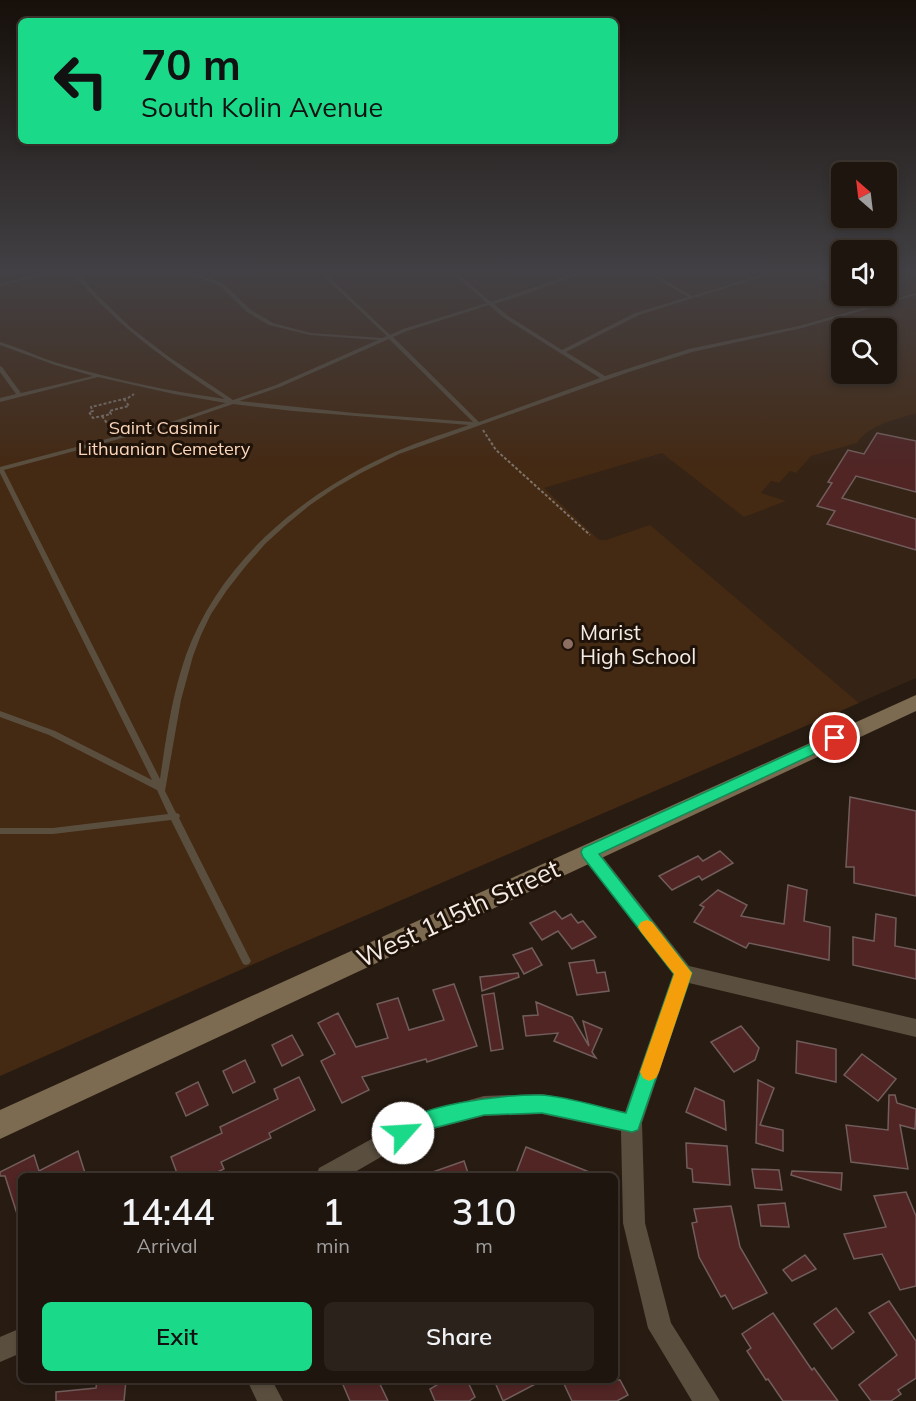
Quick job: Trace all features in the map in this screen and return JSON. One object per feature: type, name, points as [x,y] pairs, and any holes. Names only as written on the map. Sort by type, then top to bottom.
[{"type":"street","name":"West 115th Street","points":[[0,1125],[916,702]]},
{"type":"street","points":[[588,852],[683,973],[916,1028]]},
{"type":"street","points":[[683,973],[632,1123],[634,1223],[660,1328],[707,1401]]},
{"type":"street","points":[[332,1173],[422,1122],[484,1106],[542,1104],[632,1123]]},
{"type":"street","points":[[0,1350],[18,1341]]},
{"type":"street","points":[[261,1383],[270,1401]]},
{"type":"lane","points":[[139,338],[232,402]]},
{"type":"lane","points":[[373,338],[382,339]]},
{"type":"lane","points":[[390,338],[478,424]]},
{"type":"lane","points":[[541,338],[604,378]]},
{"type":"lane","points":[[562,352],[589,338]]},
{"type":"lane","points":[[162,789],[178,692],[190,652],[208,615],[229,582],[256,549],[288,519],[349,477],[421,443],[604,378],[690,351],[747,338]]},
{"type":"lane","points":[[246,960],[176,816],[0,469],[118,439],[232,402],[311,372],[382,339]]},
{"type":"lane","points":[[0,343],[101,376],[207,399],[363,416],[478,424]]},
{"type":"lane","points":[[0,352],[10,347]]},
{"type":"lane","points":[[0,368],[19,395]]},
{"type":"lane","points":[[0,400],[101,376]]},
{"type":"lane","points":[[0,714],[52,733],[162,789]]},
{"type":"lane","points":[[0,831],[53,831],[176,816]]},
{"type":"path","points":[[124,399],[129,406],[109,411],[111,414],[93,418],[89,412],[93,411],[91,407],[124,399],[145,386]]},
{"type":"path","points":[[102,416],[118,439]]},
{"type":"path","points":[[478,424],[496,450],[590,535]]},
{"type":"shaded area","name":"Marist High School","points":[[908,338],[916,338],[916,678],[288,949],[258,577],[831,378],[831,384],[897,384],[897,356]]},
{"type":"green space","name":"Saint Casimir Lithuanian Cemetery","points":[[0,338],[831,338],[831,384],[897,384],[897,338],[916,338],[916,413],[876,427],[857,443],[811,456],[796,473],[790,471],[779,483],[771,481],[761,493],[786,501],[744,517],[662,453],[544,488],[599,540],[606,540],[650,525],[859,703],[0,1076]]},
{"type":"building","points":[[877,433],[916,441],[916,492],[856,476],[842,498],[916,519],[916,550],[827,524],[835,511],[817,506],[832,483],[828,482],[848,450],[864,454]]},
{"type":"building","points":[[850,797],[916,811],[916,896],[854,883],[854,867],[846,867]]},
{"type":"building","points":[[720,851],[733,863],[702,880],[699,876],[672,890],[659,876],[698,856],[703,861]]},
{"type":"building","points":[[788,885],[807,890],[804,921],[830,927],[829,960],[749,943],[746,948],[694,922],[704,907],[700,905],[718,890],[747,905],[741,916],[784,924]]},
{"type":"building","points":[[555,911],[562,919],[571,914],[578,923],[583,921],[596,937],[572,949],[558,931],[542,940],[530,923]]},
{"type":"building","points":[[876,914],[896,918],[895,946],[916,950],[916,979],[853,965],[853,937],[874,941]]},
{"type":"building","points":[[532,948],[542,965],[524,974],[513,955]]},
{"type":"building","points":[[594,960],[597,973],[605,972],[609,991],[577,995],[569,963]]},
{"type":"building","points":[[518,973],[519,977],[482,991],[480,977]]},
{"type":"building","points":[[454,984],[477,1046],[427,1062],[426,1059],[362,1077],[369,1090],[342,1103],[321,1061],[335,1054],[318,1023],[338,1013],[356,1047],[388,1038],[377,1004],[398,998],[409,1030],[444,1020],[433,990]]},
{"type":"building","points":[[494,993],[503,1049],[491,1051],[482,995]]},
{"type":"building","points":[[536,1002],[572,1017],[589,1046],[583,1021],[602,1029],[592,1052],[596,1058],[554,1041],[558,1033],[526,1036],[523,1016],[538,1015]]},
{"type":"building","points":[[741,1026],[759,1048],[755,1060],[734,1072],[711,1042]]},
{"type":"building","points":[[292,1035],[303,1055],[282,1066],[272,1045]]},
{"type":"building","points":[[797,1041],[836,1049],[836,1082],[796,1073]]},
{"type":"building","points":[[862,1054],[896,1079],[878,1101],[844,1075]]},
{"type":"building","points":[[245,1060],[255,1082],[233,1093],[223,1071]]},
{"type":"building","points":[[299,1077],[315,1110],[269,1133],[271,1138],[221,1162],[224,1169],[215,1173],[177,1173],[171,1157],[222,1133],[220,1127],[278,1099],[274,1089]]},
{"type":"building","points":[[758,1080],[774,1088],[760,1125],[783,1130],[783,1151],[756,1143]]},
{"type":"building","points":[[198,1082],[208,1105],[186,1116],[176,1093]]},
{"type":"building","points":[[695,1088],[724,1101],[726,1130],[686,1112]]},
{"type":"building","points":[[889,1095],[895,1095],[897,1103],[916,1109],[915,1129],[900,1125],[908,1169],[851,1162],[846,1125],[888,1130]]},
{"type":"building","points":[[686,1143],[727,1146],[730,1185],[693,1182],[692,1169],[687,1168]]},
{"type":"building","points":[[526,1147],[592,1173],[516,1173]]},
{"type":"building","points":[[78,1151],[85,1173],[18,1173],[18,1217],[5,1176],[0,1176],[0,1172],[34,1155],[39,1171]]},
{"type":"building","points":[[464,1161],[468,1173],[430,1173]]},
{"type":"building","points":[[752,1169],[779,1170],[782,1190],[755,1188]]},
{"type":"building","points":[[792,1171],[842,1173],[841,1190],[791,1175]]},
{"type":"building","points":[[906,1192],[916,1216],[916,1286],[900,1290],[882,1254],[854,1259],[844,1234],[886,1227],[874,1196]]},
{"type":"building","points":[[785,1203],[789,1227],[761,1226],[758,1205]]},
{"type":"building","points":[[731,1206],[740,1247],[767,1293],[733,1309],[725,1295],[721,1297],[699,1257],[692,1223],[697,1222],[694,1209]]},
{"type":"building","points":[[805,1255],[816,1269],[792,1281],[783,1270]]},
{"type":"building","points":[[889,1301],[916,1341],[916,1378],[898,1390],[901,1394],[891,1401],[871,1401],[859,1385],[897,1355],[869,1313]]},
{"type":"building","points":[[836,1308],[854,1332],[832,1349],[814,1324]]},
{"type":"building","points":[[773,1313],[812,1370],[814,1368],[838,1401],[783,1401],[768,1379],[766,1380],[747,1351],[751,1348],[742,1334]]},
{"type":"building","points":[[620,1380],[628,1395],[617,1401],[572,1401],[564,1384],[618,1383]]},
{"type":"building","points":[[97,1383],[126,1383],[124,1401],[56,1401],[56,1392],[96,1388]]},
{"type":"building","points":[[342,1383],[379,1383],[388,1401],[350,1401]]},
{"type":"building","points":[[440,1383],[468,1383],[475,1397],[469,1401],[435,1401],[430,1389]]},
{"type":"building","points":[[495,1383],[537,1383],[503,1401]]},
{"type":"slow traffic","points":[[647,927],[683,973],[649,1072]]},
{"type":"place","name":"Marist High School","points":[[568,644]]},
{"type":"route","points":[[403,1133],[422,1122],[484,1106],[542,1104],[632,1123],[683,973],[588,852],[835,738]]}]
